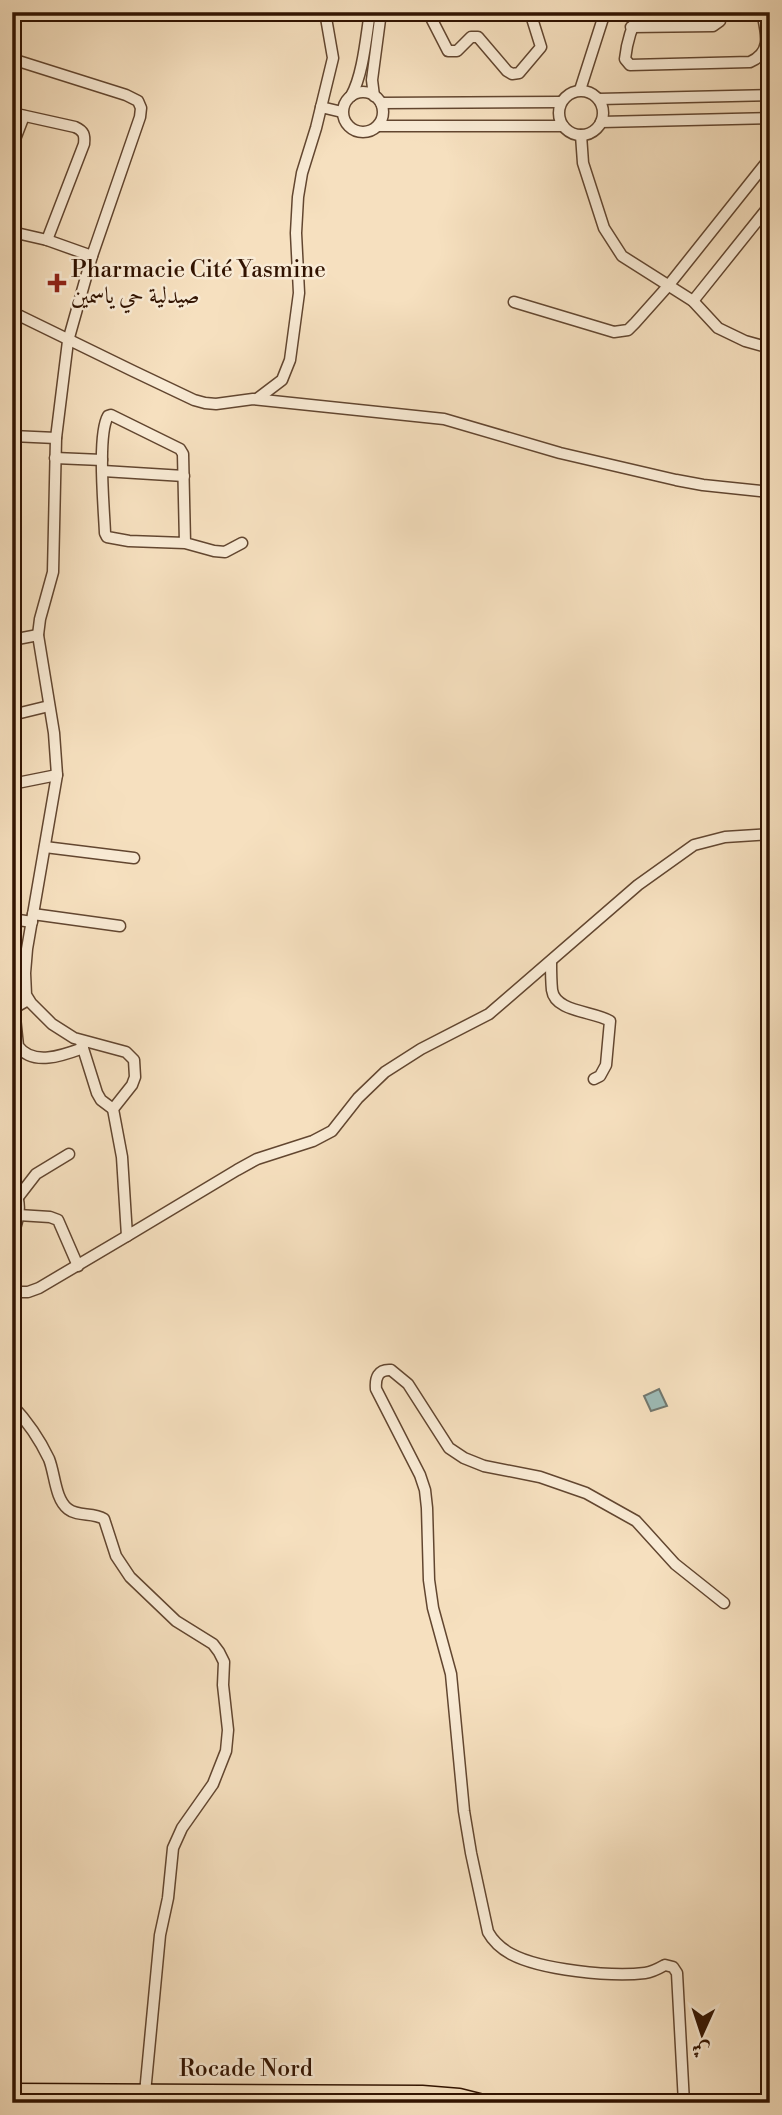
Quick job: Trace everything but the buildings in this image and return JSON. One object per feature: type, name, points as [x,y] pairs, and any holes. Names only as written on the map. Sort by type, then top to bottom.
[{"type":"highway","name":"Rocade Nord","points":[[12,2093],[145,2093],[337,2099],[422,2095],[458,2098],[478,2103]]},
{"type":"street","points":[[257,400],[282,380],[289,360],[299,293],[296,233],[298,197],[332,58],[325,12]]},
{"type":"street","points":[[370,12],[356,86],[342,112],[348,126],[355,131],[365,132],[378,125],[563,126]]},
{"type":"street","points":[[378,125],[382,117],[372,80],[381,12]]},
{"type":"street","points":[[428,12],[448,51],[457,51],[471,37],[478,37],[508,71],[516,74],[519,74],[541,47],[530,12]]},
{"type":"street","points":[[580,90],[605,12]]},
{"type":"street","points":[[640,12],[631,27],[625,59],[630,65],[750,62],[762,55],[766,46],[762,12]]},
{"type":"street","points":[[631,27],[713,26],[720,21],[721,12]]},
{"type":"street","points":[[12,59],[127,95],[140,105],[139,117],[92,256],[68,341],[56,438],[54,564],[38,635],[56,752],[57,775],[25,973],[28,1000],[52,1024],[82,1044],[126,1052],[134,1060],[135,1077],[132,1085],[113,1109]]},
{"type":"street","points":[[580,90],[590,92],[599,99],[604,113],[595,130],[581,135],[571,133],[563,126],[559,117],[561,102],[569,94],[580,90]]},
{"type":"street","points":[[351,96],[360,92],[377,99],[561,102]]},
{"type":"street","points":[[599,99],[770,95]]},
{"type":"street","points":[[321,107],[342,112]]},
{"type":"street","points":[[12,113],[82,130],[84,134],[84,144],[47,240]]},
{"type":"street","points":[[12,147],[24,116]]},
{"type":"street","points":[[601,122],[770,118]]},
{"type":"street","points":[[581,135],[583,163],[604,228],[626,259],[693,301],[718,328],[770,348]]},
{"type":"street","points":[[514,302],[618,332],[632,327],[770,158]]},
{"type":"street","points":[[693,301],[770,205]]},
{"type":"street","points":[[12,232],[47,240],[92,256]]},
{"type":"street","points":[[12,312],[194,400],[216,404],[257,400],[444,419],[559,453],[676,480],[770,492]]},
{"type":"street","points":[[185,543],[184,458],[180,449],[111,415],[108,416],[104,423],[103,465],[107,537],[129,541],[185,543],[225,552],[242,543]]},
{"type":"street","points":[[12,436],[56,438]]},
{"type":"street","points":[[55,458],[184,475]]},
{"type":"street","points":[[12,640],[38,635]]},
{"type":"street","points":[[12,715],[49,706]]},
{"type":"street","points":[[12,784],[57,775]]},
{"type":"street","points":[[12,1292],[28,1292],[39,1288],[257,1159],[332,1131],[358,1098],[385,1072],[421,1049],[489,1014],[638,885],[694,845],[725,836],[770,834]]},
{"type":"street","points":[[45,847],[134,858]]},
{"type":"street","points":[[12,919],[33,918],[120,926]]},
{"type":"street","points":[[551,961],[552,991],[559,1003],[610,1021],[606,1065],[600,1076],[594,1079]]},
{"type":"street","points":[[28,1000],[13,1008],[15,1038],[21,1050],[38,1057],[56,1058],[82,1044]]},
{"type":"street","points":[[82,1044],[97,1093],[101,1100],[113,1109],[122,1157],[127,1236]]},
{"type":"street","points":[[19,1196],[36,1174],[69,1154]]},
{"type":"street","points":[[12,1174],[19,1196],[18,1215],[12,1237]]},
{"type":"street","points":[[18,1215],[58,1220],[78,1266]]},
{"type":"street","points":[[684,2103],[677,1973],[673,1967],[665,1965],[656,1971],[638,1973],[579,1971],[544,1965],[511,1954],[493,1941],[488,1932],[471,1853],[451,1674],[433,1608],[429,1580],[425,1490],[376,1389],[377,1374],[391,1370],[408,1384],[449,1448],[464,1458],[484,1466],[551,1481],[586,1493],[626,1515],[636,1521],[675,1563],[724,1603]]},
{"type":"street","points":[[12,1405],[30,1426],[48,1457],[65,1506],[73,1512],[96,1515],[104,1519],[116,1556],[130,1577],[176,1621],[213,1644],[224,1662],[223,1685],[228,1730],[226,1751],[213,1784],[182,1828],[173,1848],[168,1898],[160,1935],[145,2093]]},
{"type":"water","points":[[659,1389],[667,1406],[651,1411],[644,1396]]},
{"type":"place","name":"Pharmacie Cité Yasmine صيدلية حي ياسمين","points":[[57,283]]}]
